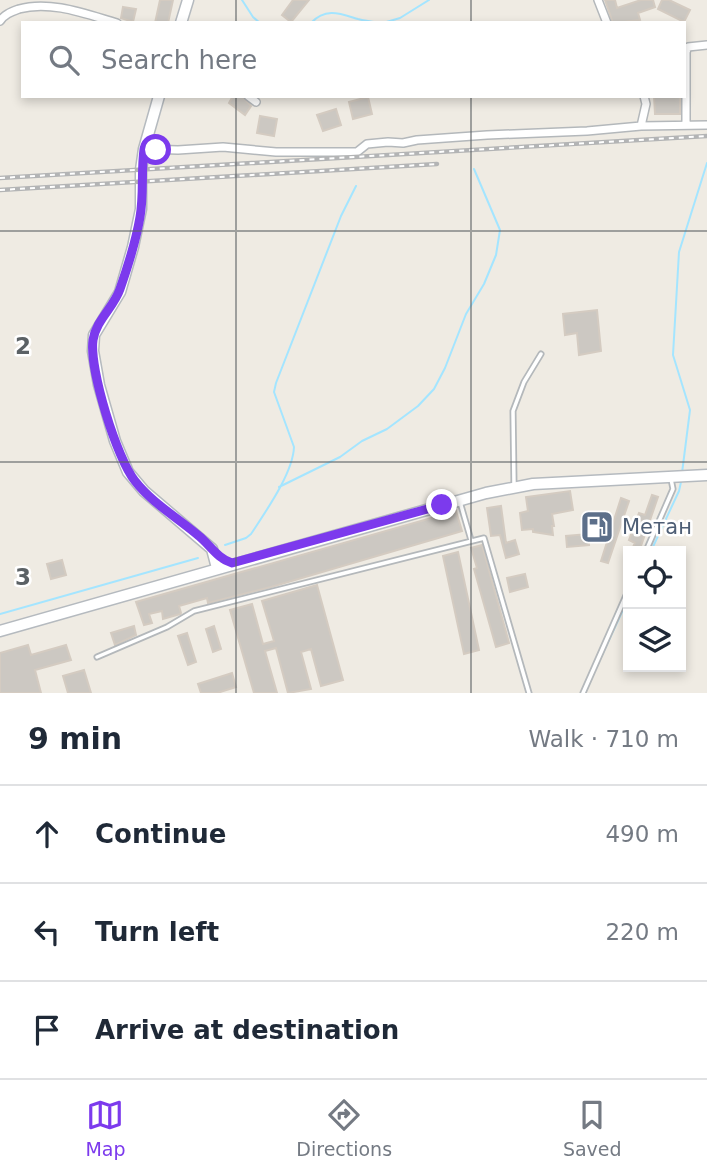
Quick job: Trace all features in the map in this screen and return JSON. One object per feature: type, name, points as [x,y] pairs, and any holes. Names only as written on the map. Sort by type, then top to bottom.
[{"type":"main road","points":[[182,21],[188,0]]},
{"type":"main road","points":[[158,98],[144,149],[138,228],[120,292],[94,335],[94,357],[115,441],[128,472],[144,491],[226,561],[235,563]]},
{"type":"main road","points":[[0,631],[459,500],[514,487],[707,475]]},
{"type":"main road","points":[[212,548],[217,568]]},
{"type":"street","points":[[598,0],[606,21]]},
{"type":"street","points":[[0,21],[4,16],[30,4],[49,3],[110,21]]},
{"type":"street","points":[[686,125],[686,52],[688,47],[707,45]]},
{"type":"street","points":[[251,98],[256,102]]},
{"type":"street","points":[[640,126],[646,104],[644,98]]},
{"type":"street","points":[[144,149],[223,147],[276,152],[357,152],[368,145],[388,142],[403,144],[417,140],[487,135],[707,125]]},
{"type":"lane","points":[[514,487],[513,411],[524,382],[541,354]]},
{"type":"lane","points":[[648,546],[674,489],[672,477]]},
{"type":"lane","points":[[459,500],[471,540]]},
{"type":"lane","points":[[97,657],[167,627],[194,611],[484,538],[529,693]]},
{"type":"lane","points":[[583,693],[623,602]]},
{"type":"building","points":[[160,0],[173,0],[168,21],[155,21]]},
{"type":"building","points":[[293,0],[309,0],[292,21],[282,15]]},
{"type":"building","points":[[605,0],[615,0],[617,8],[641,0],[653,0],[655,7],[638,13],[640,20],[612,21]]},
{"type":"building","points":[[662,0],[669,0],[690,10],[682,21],[658,9]]},
{"type":"building","points":[[123,7],[136,9],[133,21],[121,18]]},
{"type":"building","points":[[232,98],[244,98],[251,106],[245,115],[229,103]]},
{"type":"building","points":[[368,98],[372,114],[353,119],[349,102]]},
{"type":"building","points":[[654,98],[680,98],[680,114],[655,114]]},
{"type":"building","points":[[336,109],[341,125],[323,131],[317,115]]},
{"type":"building","points":[[260,116],[277,119],[274,136],[257,133]]},
{"type":"building","points":[[597,310],[601,351],[579,355],[577,333],[565,335],[563,314]]},
{"type":"building","points":[[570,491],[573,510],[552,514],[553,535],[533,532],[533,529],[522,530],[520,513],[528,511],[526,497]]},
{"type":"building","points":[[652,495],[658,497],[641,546],[634,546],[635,543],[629,540],[639,513],[645,515]]},
{"type":"building","points":[[621,498],[629,501],[608,563],[601,561]]},
{"type":"building","points":[[501,506],[506,543],[515,540],[519,554],[506,558],[500,535],[491,536],[487,508]]},
{"type":"building","points":[[456,511],[462,531],[271,587],[208,603],[207,598],[179,606],[180,614],[163,619],[162,611],[149,614],[152,623],[144,625],[136,602]]},
{"type":"building","points":[[588,534],[589,545],[567,547],[566,536]]},
{"type":"building","points":[[482,545],[509,643],[496,647],[474,569],[477,568],[471,548]]},
{"type":"building","points":[[458,552],[479,650],[464,654],[443,556]]},
{"type":"building","points":[[62,560],[66,575],[51,579],[47,564]]},
{"type":"building","points":[[525,574],[528,587],[510,592],[507,578]]},
{"type":"building","points":[[317,585],[343,680],[321,686],[311,649],[301,652],[311,689],[288,693],[276,648],[265,651],[277,693],[254,693],[230,610],[252,604],[263,644],[274,641],[262,601]]},
{"type":"building","points":[[134,626],[136,635],[115,645],[111,633]]},
{"type":"building","points":[[214,626],[221,649],[213,652],[206,629]]},
{"type":"building","points":[[187,633],[196,662],[188,665],[178,636]]},
{"type":"building","points":[[28,645],[31,655],[66,645],[71,660],[35,670],[41,693],[0,693],[0,653]]},
{"type":"building","points":[[84,670],[91,693],[68,693],[63,676]]},
{"type":"building","points":[[232,673],[236,687],[217,693],[201,693],[198,684]]},
{"type":"waterway","points":[[242,0],[258,21]]},
{"type":"waterway","points":[[390,21],[400,18],[429,0]]},
{"type":"waterway","points":[[313,21],[328,13],[368,21]]},
{"type":"waterway","points":[[682,473],[690,410],[673,355],[679,252],[707,163]]},
{"type":"waterway","points":[[279,487],[340,457],[362,441],[387,429],[418,406],[434,389],[466,314],[484,284],[496,255],[500,230],[474,169]]},
{"type":"waterway","points":[[225,545],[251,534],[278,492],[289,468],[294,447],[274,392],[276,383],[341,216],[356,186]]},
{"type":"waterway","points":[[653,546],[681,482]]},
{"type":"waterway","points":[[0,614],[198,558]]},
{"type":"waterway","points":[[595,670],[623,609]]},
{"type":"railway","points":[[0,178],[707,136]]},
{"type":"railway","points":[[0,190],[437,164]]},
{"type":"place","name":"Метан","points":[[597,527]]},
{"type":"route","points":[[156,150],[144,149],[140,218],[120,292],[103,317],[93,342],[99,385],[115,441],[133,480],[202,538],[223,560],[232,563],[442,505]]}]
